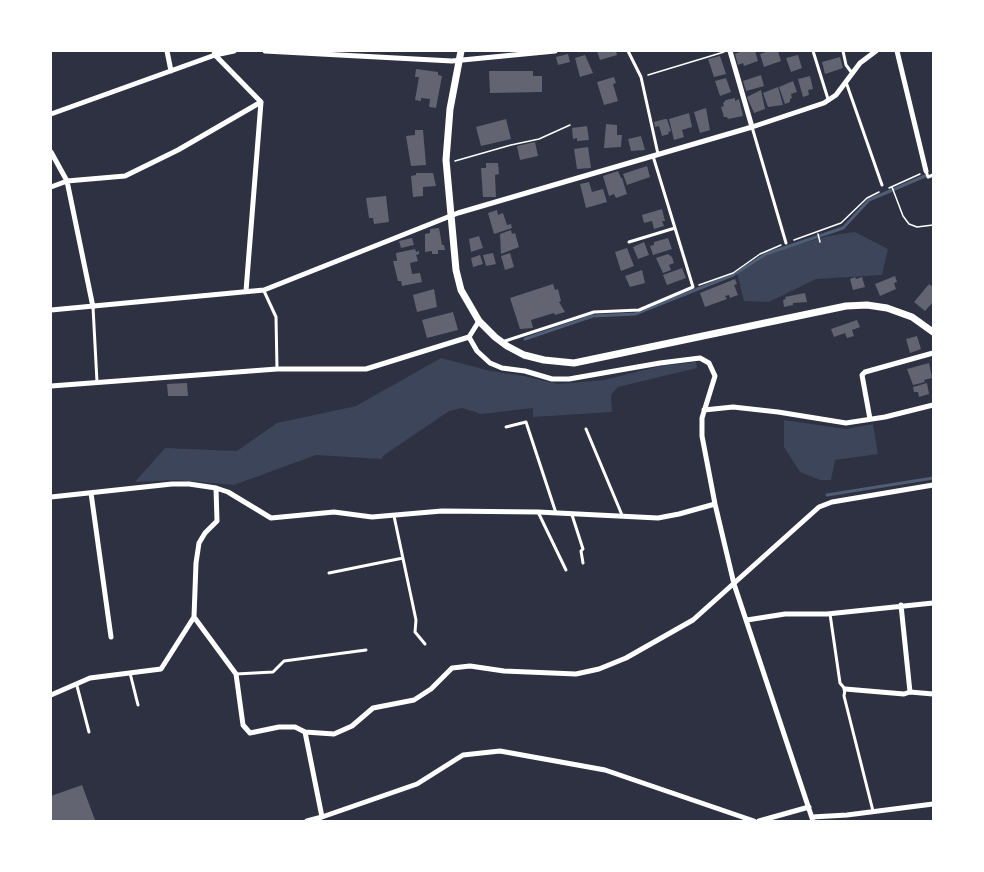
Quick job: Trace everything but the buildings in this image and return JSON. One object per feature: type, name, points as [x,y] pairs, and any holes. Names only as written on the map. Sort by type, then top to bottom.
[{"type":"street","points":[[167,51],[171,71]]},
{"type":"street","points":[[51,114],[214,53],[234,51]]},
{"type":"street","points":[[265,51],[459,61],[555,51]]},
{"type":"street","points":[[461,51],[450,109],[446,160],[456,270],[460,290],[479,321],[502,342],[524,355],[558,363],[574,363],[846,306],[867,305],[887,308],[931,327]]},
{"type":"street","points":[[728,51],[752,127]]},
{"type":"street","points":[[51,310],[264,290],[451,216],[752,127],[828,100],[836,95],[852,73],[870,54],[876,51]]},
{"type":"street","points":[[897,51],[926,171]]},
{"type":"street","points":[[214,53],[261,102],[246,291]]},
{"type":"street","points":[[51,187],[67,181],[124,176],[178,150],[261,102]]},
{"type":"street","points":[[51,152],[67,181],[93,306]]},
{"type":"street","points":[[51,386],[277,369],[366,369],[469,337],[479,321]]},
{"type":"street","points":[[469,337],[482,356],[494,366],[525,371],[552,379],[578,378],[700,358],[709,363],[715,376],[704,411],[702,436],[715,504],[734,584],[812,819],[933,804]]},
{"type":"street","points":[[870,419],[862,375],[865,372],[933,353]]},
{"type":"street","points":[[704,411],[733,407],[846,423],[933,405]]},
{"type":"street","points":[[51,497],[172,484],[216,488],[228,492],[271,518],[334,512],[372,517],[442,511],[572,513],[658,518],[715,504]]},
{"type":"street","points":[[194,617],[237,674],[243,725],[250,733],[295,727],[305,732],[334,734],[352,726],[373,708],[414,700],[431,689],[452,668],[470,666],[504,671],[576,674],[599,669],[651,645],[693,620],[819,507],[832,502],[933,485]]},
{"type":"street","points":[[51,695],[77,686],[90,678],[161,669],[194,617],[199,543],[205,533],[218,521],[216,488]]},
{"type":"street","points":[[91,493],[111,637]]},
{"type":"street","points":[[747,620],[785,614],[830,614],[933,603]]},
{"type":"street","points":[[901,606],[910,692]]},
{"type":"street","points":[[845,689],[933,694]]},
{"type":"street","points":[[305,732],[322,818]]},
{"type":"street","points":[[307,821],[322,818],[417,783],[463,755],[500,751],[604,771],[754,821]]},
{"type":"street","points":[[759,821],[808,807]]},
{"type":"lane","points":[[502,342],[594,312],[639,310],[693,287],[655,155],[641,77],[628,51]]},
{"type":"lane","points":[[813,51],[828,100]]},
{"type":"lane","points":[[843,51],[846,65],[852,73]]},
{"type":"lane","points":[[846,81],[882,185]]},
{"type":"lane","points":[[752,127],[786,243]]},
{"type":"lane","points":[[926,171],[928,177],[933,175]]},
{"type":"lane","points":[[629,242],[675,228]]},
{"type":"lane","points":[[264,290],[276,317],[277,369]]},
{"type":"lane","points":[[93,306],[97,382]]},
{"type":"lane","points":[[506,427],[526,422],[556,513]]},
{"type":"lane","points":[[586,429],[622,515]]},
{"type":"lane","points":[[538,512],[566,570]]},
{"type":"lane","points":[[572,513],[583,549],[581,551],[584,563]]},
{"type":"lane","points":[[394,516],[416,620],[414,632],[425,644]]},
{"type":"lane","points":[[328,573],[403,558]]},
{"type":"lane","points":[[830,614],[840,683],[845,689],[844,696],[873,811]]},
{"type":"lane","points":[[237,674],[273,672],[284,661],[366,650]]},
{"type":"lane","points":[[130,673],[138,705]]},
{"type":"lane","points":[[77,686],[88,732]]},
{"type":"path","points":[[641,77],[728,51]]},
{"type":"path","points":[[446,160],[453,161],[539,139],[570,125]]},
{"type":"path","points":[[693,287],[733,273],[760,254],[786,243],[818,234],[841,223],[867,198],[926,171]]},
{"type":"path","points":[[892,187],[903,216],[909,224],[917,227],[933,225]]},
{"type":"path","points":[[818,234],[820,242]]},
{"type":"shaded area","points":[[855,232],[888,249],[882,275],[816,279],[769,302],[744,301],[737,273],[766,254],[828,236]]},
{"type":"shaded area","points":[[441,358],[490,371],[558,384],[604,380],[660,366],[696,362],[697,368],[618,387],[611,395],[612,412],[533,417],[533,408],[481,414],[462,408],[449,411],[383,456],[382,459],[316,455],[234,485],[176,480],[135,482],[165,448],[237,451],[277,423],[356,406]]},
{"type":"shaded area","points":[[784,420],[846,429],[873,424],[878,454],[835,460],[831,480],[820,480],[800,472],[784,447]]},
{"type":"waterway","points":[[525,339],[593,316],[635,314],[733,275],[766,254],[843,228],[869,200],[925,176]]},
{"type":"waterway","points":[[827,495],[933,478]]}]
